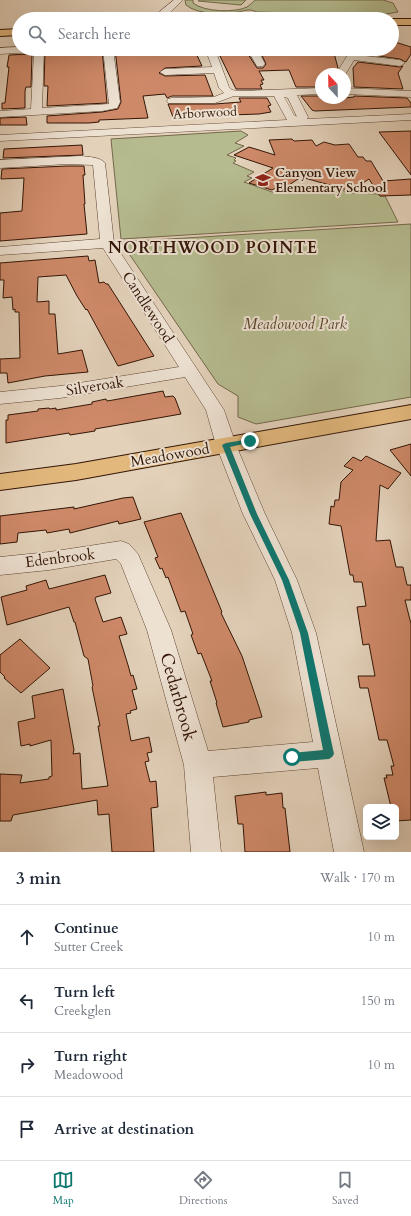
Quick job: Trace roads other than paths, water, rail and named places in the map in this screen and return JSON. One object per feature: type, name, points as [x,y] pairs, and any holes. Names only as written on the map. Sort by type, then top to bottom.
[{"type":"main road","points":[[399,22],[411,22]]},
{"type":"main road","points":[[399,26],[411,26]]},
{"type":"main road","points":[[0,29],[12,28]]},
{"type":"main road","points":[[0,33],[12,32]]},
{"type":"main road","name":"Meadowood","points":[[0,482],[76,472],[411,412]]},
{"type":"street","points":[[164,12],[179,0]]},
{"type":"street","points":[[1,52],[12,51]]},
{"type":"street","points":[[36,112],[38,56]]},
{"type":"street","points":[[0,114],[102,108],[113,106],[115,102],[109,56]]},
{"type":"street","points":[[212,56],[224,88],[238,97]]},
{"type":"street","points":[[256,56],[260,64]]},
{"type":"street","points":[[343,68],[348,56]]},
{"type":"street","points":[[360,56],[400,63]]},
{"type":"street","points":[[165,72],[217,70]]},
{"type":"street","points":[[172,101],[215,100],[282,92],[315,91]]},
{"type":"street","points":[[351,91],[409,94]]},
{"type":"street","points":[[282,92],[279,97],[290,117],[299,123]]},
{"type":"street","name":"Arborwood","points":[[0,138],[411,117]]},
{"type":"street","name":"Candlewood","points":[[0,164],[80,160],[95,161],[100,166],[107,243],[215,410],[226,445],[254,514],[286,580],[304,633],[349,852]]},
{"type":"street","points":[[0,251],[107,243]]},
{"type":"street","name":"Silveroak","points":[[0,398],[60,392],[189,371]]},
{"type":"street","name":"Edenbrook","points":[[0,566],[49,561],[121,550]]},
{"type":"street","name":"Cedarbrook","points":[[121,550],[130,560],[159,630],[198,765],[206,852]]},
{"type":"street","points":[[198,765],[329,754]]},
{"type":"place","name":"Canyon View Elementary School","points":[[263,180]]},
{"type":"district","name":"NORTHWOOD POINTE","points":[[213,248]]},
{"type":"park label","name":"Meadowood Park","points":[[295,324]]}]
